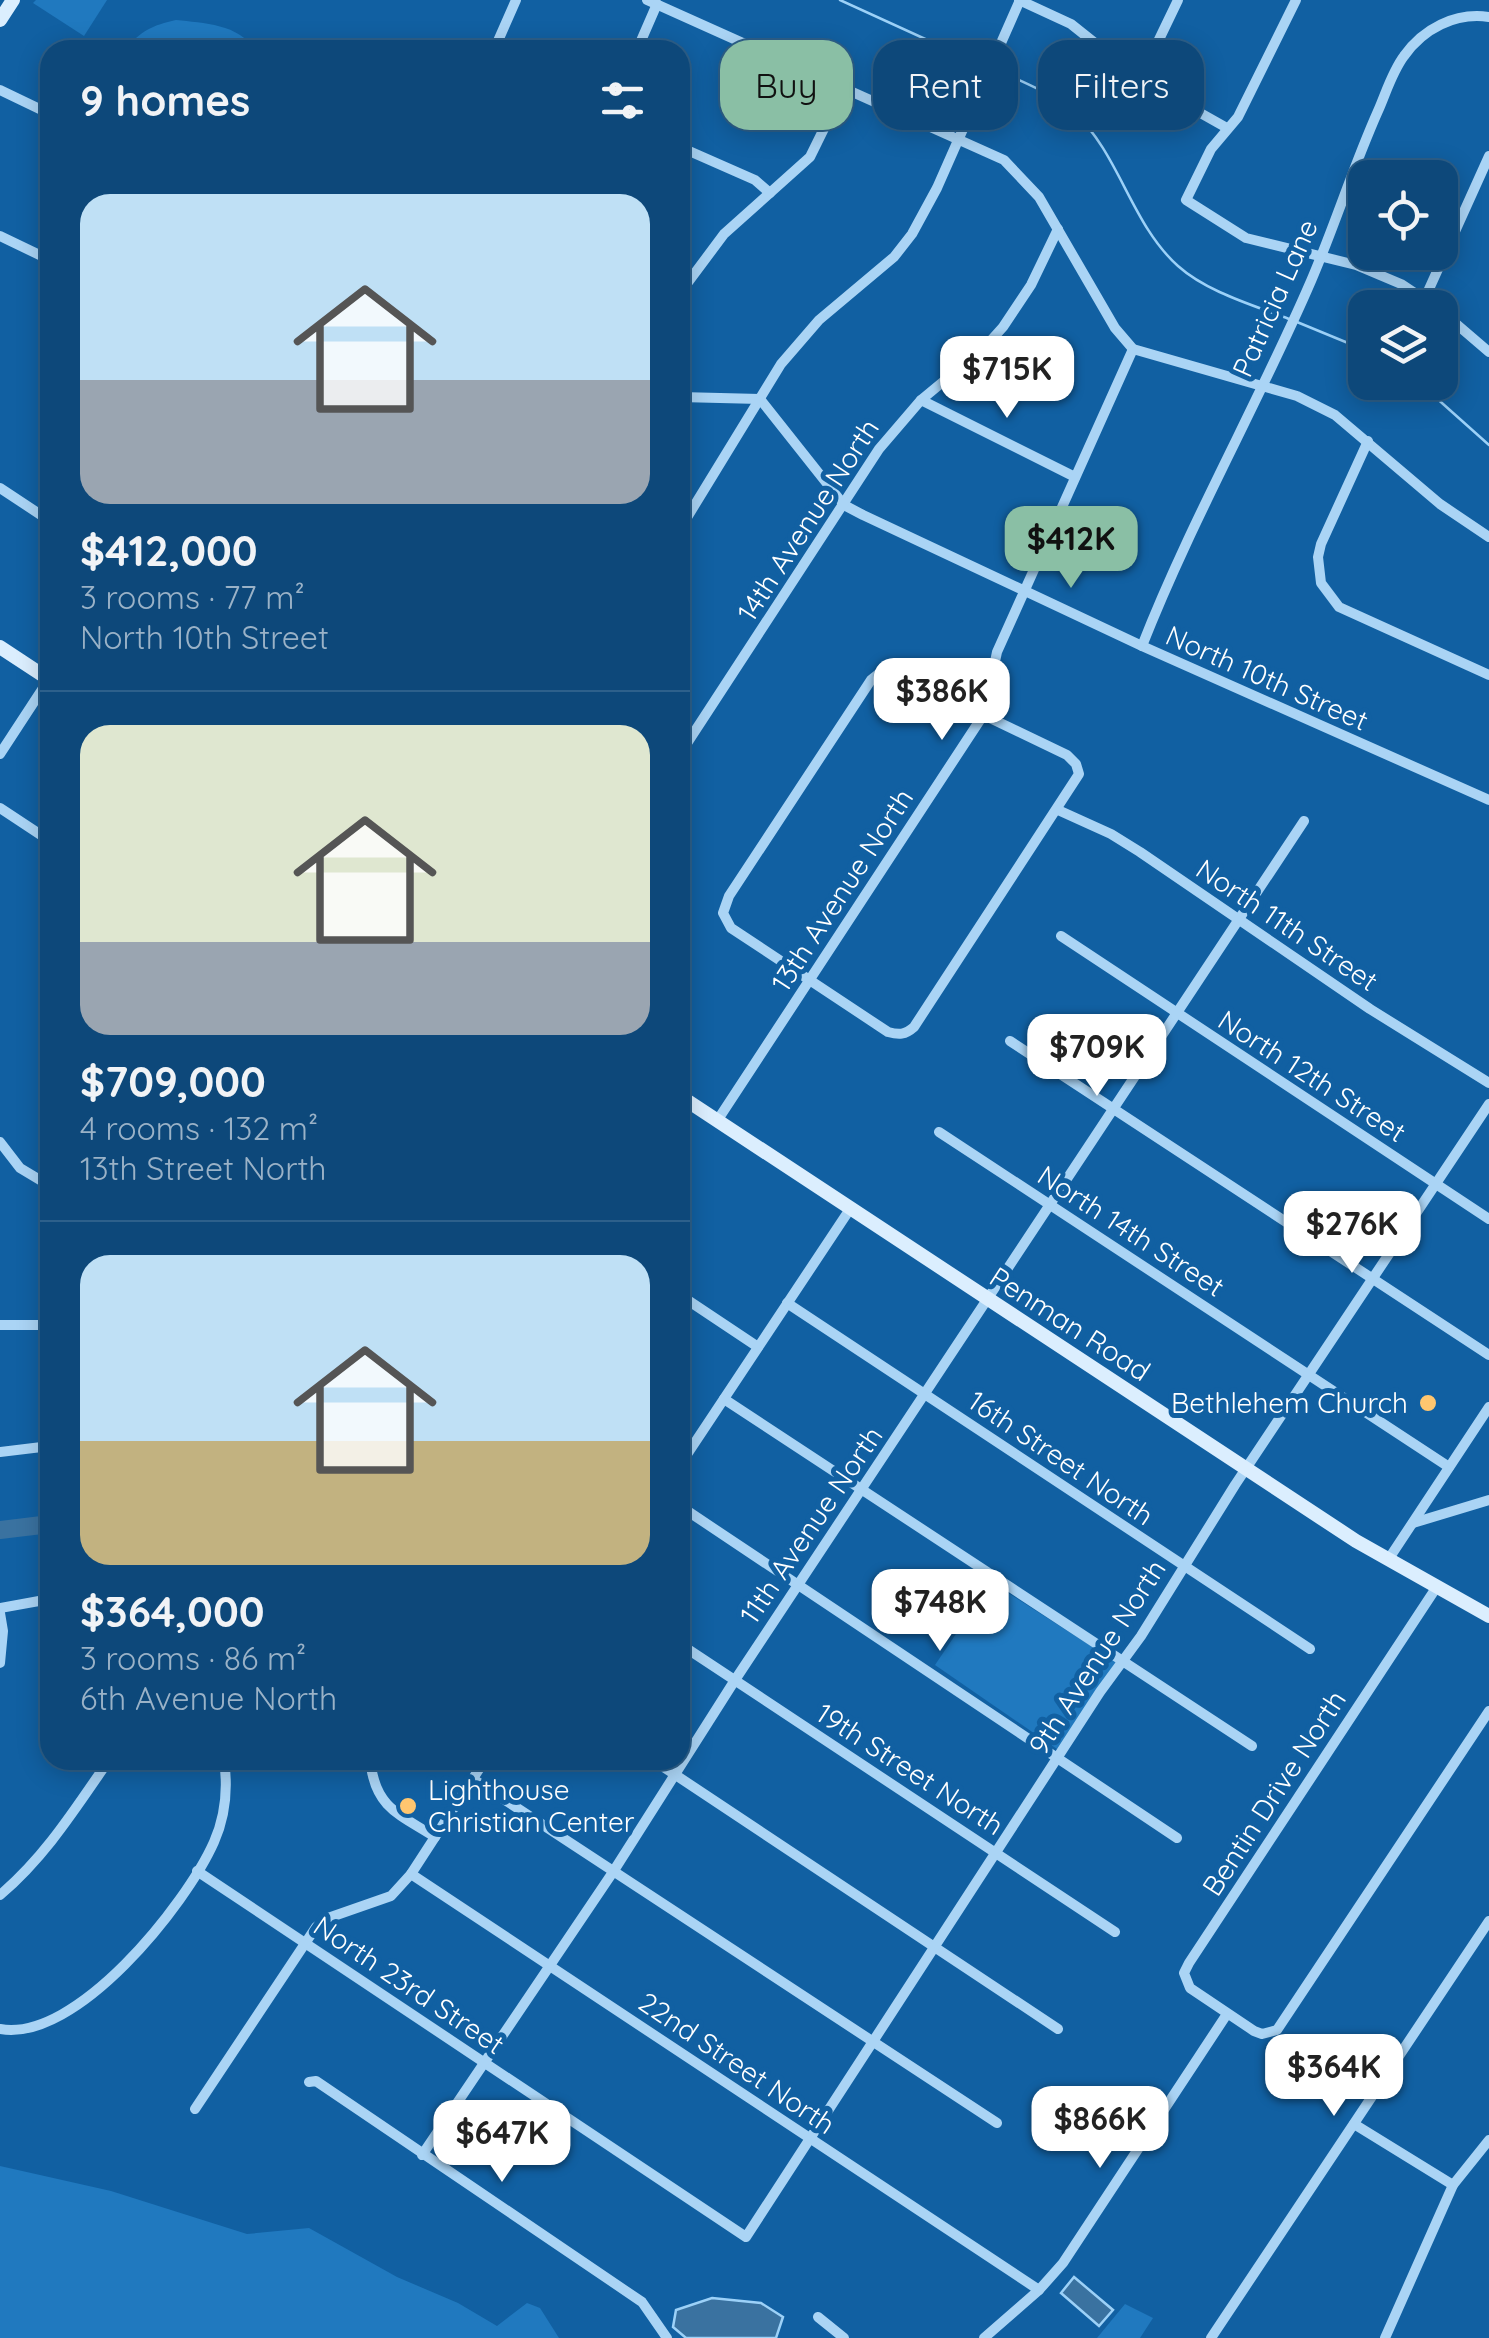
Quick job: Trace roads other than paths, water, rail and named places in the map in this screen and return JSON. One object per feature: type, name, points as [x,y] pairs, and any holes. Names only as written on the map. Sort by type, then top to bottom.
[{"type":"street","points":[[0,20],[13,0]]},
{"type":"street","points":[[498,40],[516,0]]},
{"type":"street","points":[[1020,0],[1036,0]]},
{"type":"street","points":[[1020,0],[1070,24],[1091,40]]},
{"type":"street","points":[[690,513],[798,342],[894,256],[912,234],[928,208],[1020,0]]},
{"type":"street","points":[[1159,40],[1178,0]]},
{"type":"street","points":[[1296,0],[1238,116],[1211,148],[1186,200],[1246,238],[1378,274],[1410,290]]},
{"type":"street","points":[[640,40],[652,2],[737,40]]},
{"type":"street","name":"Patricia Lane","points":[[1142,646],[1192,524],[1321,257],[1371,126],[1402,58],[1415,42],[1440,25],[1465,17],[1489,17]]},
{"type":"street","points":[[0,90],[40,109]]},
{"type":"street","points":[[853,92],[1004,160],[1039,196],[1115,328],[1133,349],[1310,402],[1334,415],[1440,504],[1489,538]]},
{"type":"street","points":[[1204,115],[1227,128]]},
{"type":"street","points":[[690,276],[724,234],[810,157],[823,130]]},
{"type":"street","points":[[690,151],[755,180],[770,193]]},
{"type":"street","points":[[1430,290],[1489,156]]},
{"type":"street","name":"14th Avenue North","points":[[690,739],[879,449],[921,400],[1003,327],[1031,286],[1058,229]]},
{"type":"street","points":[[0,236],[40,255]]},
{"type":"street","points":[[1458,326],[1489,352]]},
{"type":"street","name":"13th Avenue North","points":[[718,1121],[984,714],[994,662],[1133,349]]},
{"type":"street","points":[[690,396],[760,398]]},
{"type":"street","name":"North 10th Street","points":[[760,398],[844,505],[1142,646],[1489,800]]},
{"type":"street","points":[[921,400],[1075,477]]},
{"type":"street","points":[[1368,441],[1321,544],[1322,583],[1338,607],[1489,675]]},
{"type":"street","points":[[0,488],[40,514]]},
{"type":"street","points":[[0,647],[40,673]]},
{"type":"street","points":[[880,672],[902,674],[984,714],[1067,755],[1079,774],[908,1033],[888,1032],[730,928],[722,913],[729,896],[880,672]]},
{"type":"street","points":[[0,754],[40,693]]},
{"type":"street","points":[[0,808],[40,834]]},
{"type":"street","name":"North 11th Street","points":[[1058,810],[1111,834],[1370,1009],[1489,1083]]},
{"type":"street","name":"11th Avenue North","points":[[690,1752],[1304,821]]},
{"type":"street","name":"North 12th Street","points":[[1061,936],[1489,1219]]},
{"type":"street","points":[[1010,1041],[1489,1356]]},
{"type":"street","name":"Penman Road","points":[[690,1103],[1247,1470],[1388,1560],[1489,1616]]},
{"type":"street","name":"9th Avenue North","points":[[746,2236],[1489,1104]]},
{"type":"street","name":"North 14th Street","points":[[939,1132],[1449,1467]]},
{"type":"street","points":[[0,1142],[20,1168],[40,1180]]},
{"type":"street","points":[[690,1450],[850,1209]]},
{"type":"street","points":[[690,1302],[758,1347]]},
{"type":"street","name":"16th Street North","points":[[787,1303],[1310,1649]]},
{"type":"street","points":[[0,1325],[40,1325]]},
{"type":"street","points":[[724,1399],[1252,1746]]},
{"type":"street","points":[[1388,1560],[1489,1407]]},
{"type":"street","points":[[0,1452],[40,1447]]},
{"type":"street","points":[[1413,1523],[1489,1500]]},
{"type":"street","points":[[690,1512],[1177,1838]]},
{"type":"street","name":"Bentin Drive North","points":[[1227,2014],[1190,1988],[1184,1973],[1436,1588]]},
{"type":"street","points":[[0,1663],[0,1610],[40,1601]]},
{"type":"street","name":"19th Street North","points":[[690,1651],[1115,1932]]},
{"type":"street","points":[[984,2338],[1062,2263],[1227,2014],[1262,2034],[1277,2030],[1489,1711]]},
{"type":"street","points":[[0,1895],[30,1870],[102,1770]]},
{"type":"street","points":[[0,2029],[33,2029],[54,2022],[140,1950],[213,1843],[228,1791],[225,1770]]},
{"type":"street","points":[[371,1770],[380,1798],[435,1837]]},
{"type":"street","points":[[194,2109],[316,1927],[328,1918],[392,1896],[411,1874],[479,1770]]},
{"type":"street","points":[[669,1770],[1058,2030]]},
{"type":"street","name":"11th Avenue North","points":[[422,2155],[679,1770]]},
{"type":"street","points":[[473,1779],[997,2124]]},
{"type":"street","name":"North 23rd Street","points":[[197,1871],[746,2236]]},
{"type":"street","name":"22nd Street North","points":[[411,1874],[1038,2290]]},
{"type":"street","points":[[1211,2338],[1489,1921]]},
{"type":"street","points":[[309,2082],[316,2082],[642,2302],[667,2338]]},
{"type":"street","points":[[1354,2124],[1453,2185]]},
{"type":"street","points":[[1385,2338],[1453,2185],[1489,2140]]},
{"type":"street","points":[[818,2317],[844,2338]]},
{"type":"waterway","points":[[840,0],[928,40]]},
{"type":"waterway","points":[[1018,80],[1059,100],[1090,129],[1148,230],[1178,266],[1216,291],[1289,319]]},
{"type":"waterway","points":[[1297,322],[1348,343]]},
{"type":"waterway","points":[[1439,400],[1489,445]]},
{"type":"waterway","points":[[0,1530],[40,1525]]},
{"type":"place","name":"Bethlehem Church","points":[[1428,1403]]},
{"type":"place","name":"Lighthouse Christian Center","points":[[408,1806]]}]
